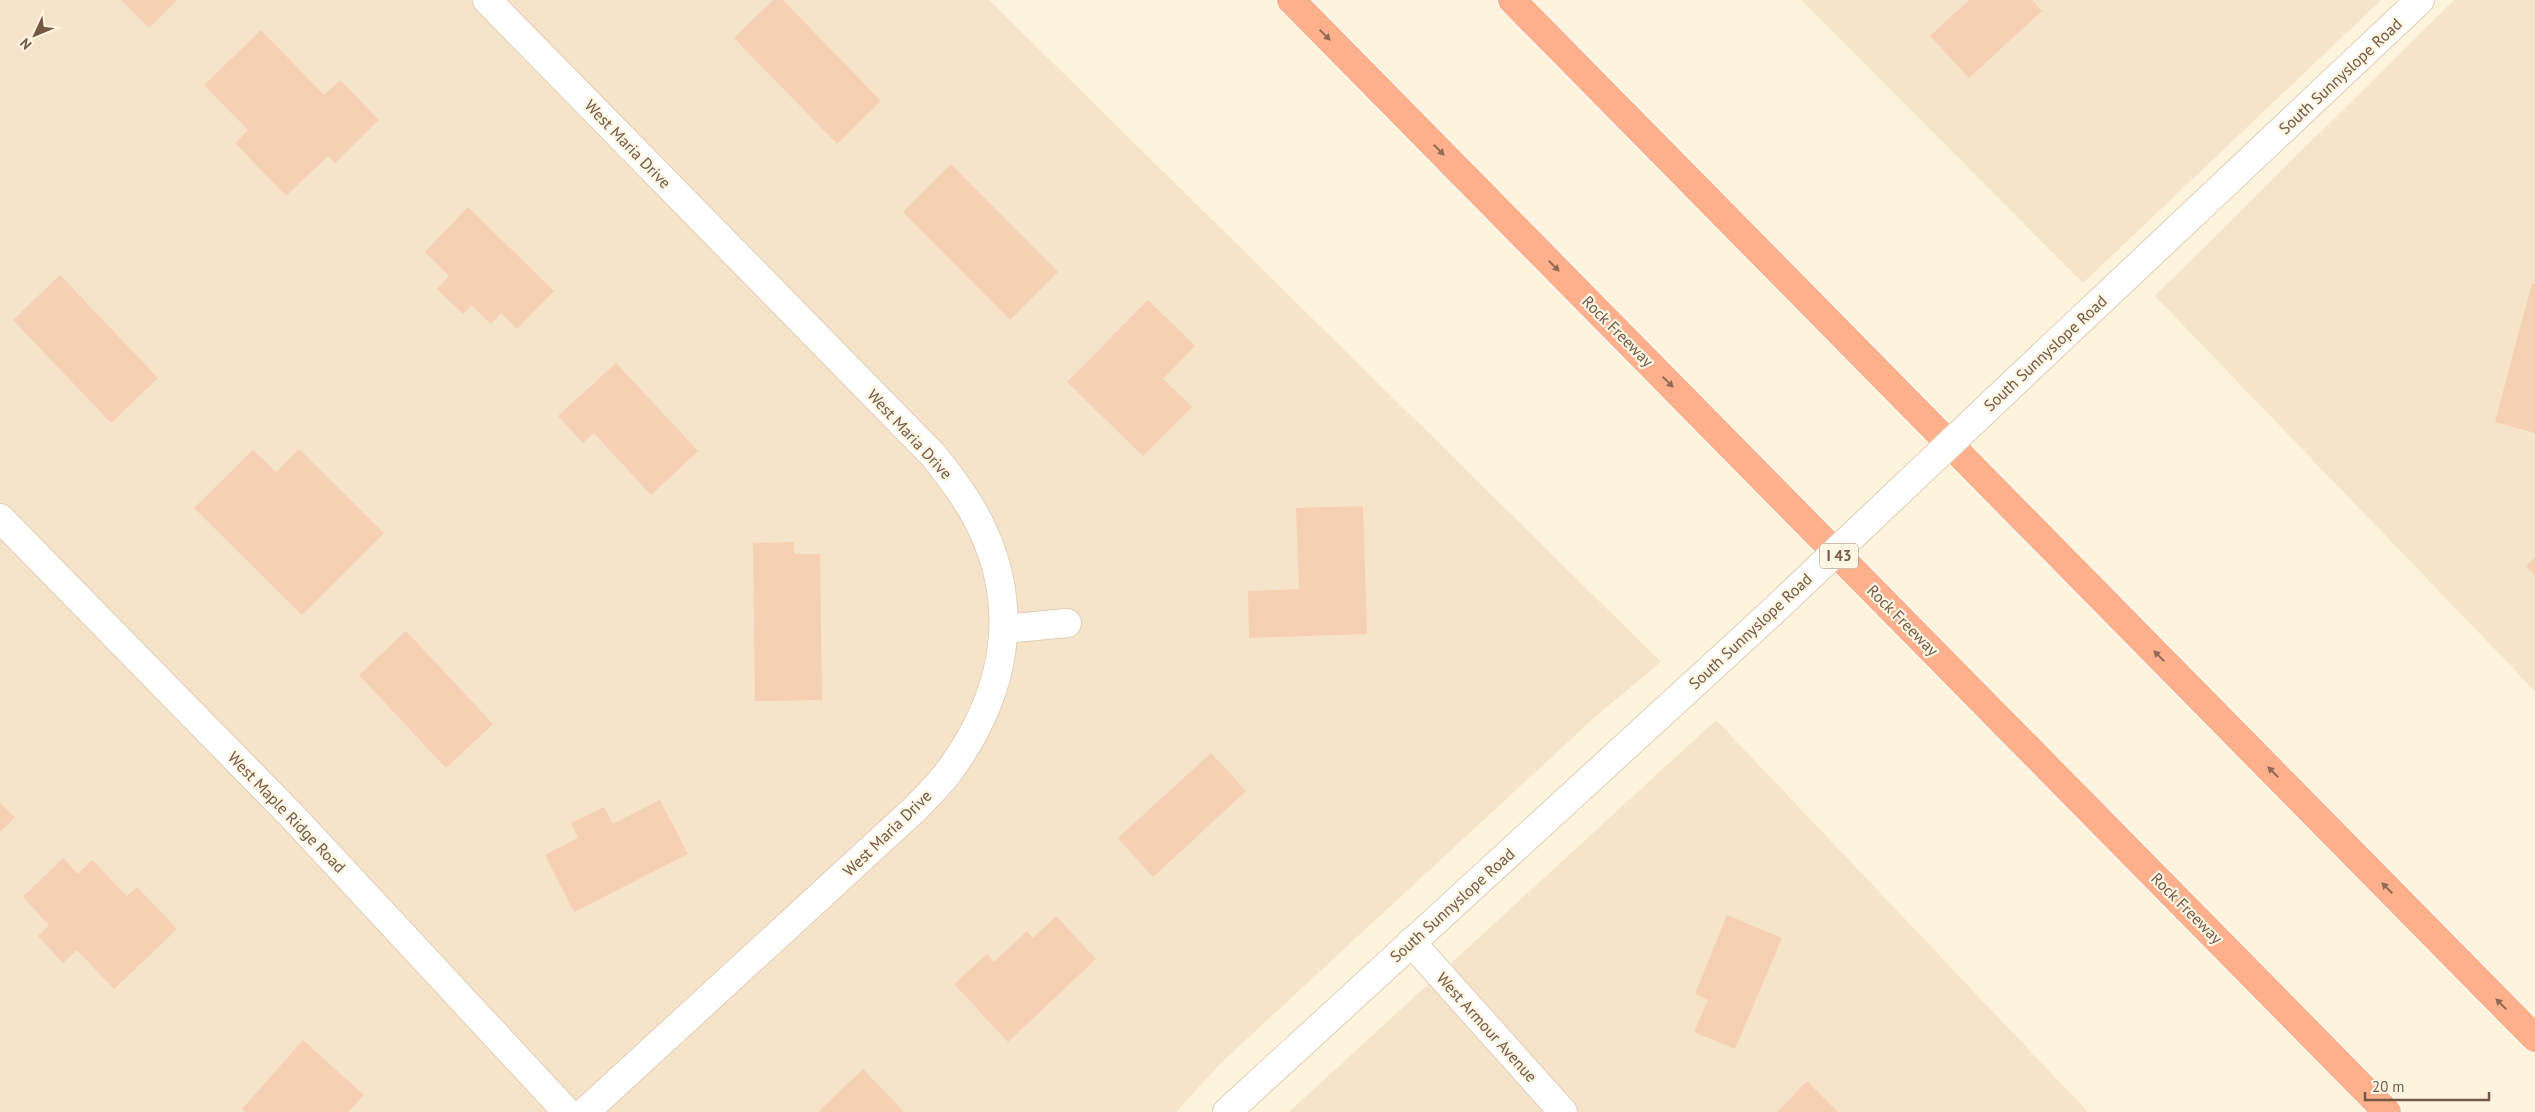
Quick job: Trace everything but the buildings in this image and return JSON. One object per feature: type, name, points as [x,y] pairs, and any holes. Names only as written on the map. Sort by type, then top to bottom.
[{"type":"highway","name":"Rock Freeway","points":[[1291,0],[2387,1112]]},
{"type":"highway","points":[[1512,0],[2535,1038]]},
{"type":"street","name":"West Maria Drive","points":[[487,0],[934,456],[955,483],[984,532],[1000,577],[1005,629],[998,674],[981,720],[950,770],[918,807],[585,1112]]},
{"type":"street","name":"South Sunnyslope Road","points":[[1227,1112],[1769,615],[2420,0]]},
{"type":"street","name":"West Maple Ridge Road","points":[[0,518],[294,817],[566,1112]]},
{"type":"street","points":[[1005,629],[1067,623]]},
{"type":"street","name":"West Armour Avenue","points":[[1411,942],[1564,1112]]},
{"type":"shaded area","points":[[0,0],[989,0],[1661,662],[1596,716],[1223,1061],[1176,1112],[0,1112]]},
{"type":"shaded area","points":[[1801,0],[2381,0],[2083,283]]},
{"type":"shaded area","points":[[2454,0],[2535,0],[2535,691],[2155,296]]},
{"type":"shaded area","points":[[1716,720],[2088,1112],[1289,1112]]}]
